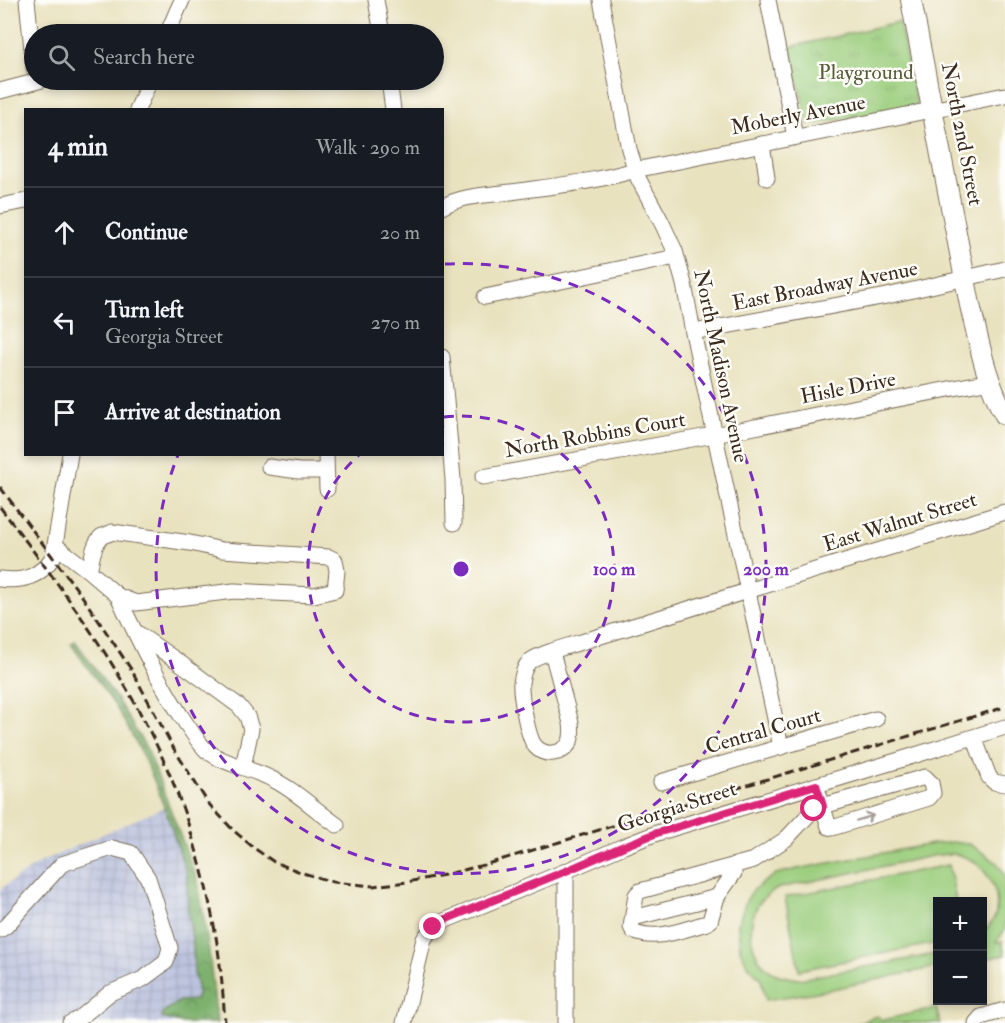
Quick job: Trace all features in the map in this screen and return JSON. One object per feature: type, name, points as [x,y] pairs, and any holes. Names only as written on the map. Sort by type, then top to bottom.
[{"type":"main road","name":"North 2nd Street","points":[[911,0],[980,347],[990,381],[1005,415]]},
{"type":"street","points":[[27,0],[30,24]]},
{"type":"street","points":[[171,24],[182,0]]},
{"type":"street","points":[[376,0],[380,24]]},
{"type":"street","name":"North Madison Avenue","points":[[601,0],[624,126],[635,170],[668,236],[684,284],[780,747]]},
{"type":"street","points":[[768,0],[795,137]]},
{"type":"street","points":[[0,91],[24,82]]},
{"type":"street","points":[[138,108],[146,90]]},
{"type":"street","points":[[390,90],[393,108]]},
{"type":"street","name":"Moberly Avenue","points":[[444,206],[476,196],[614,176],[1005,95]]},
{"type":"street","points":[[762,144],[767,178]]},
{"type":"street","points":[[0,206],[24,201]]},
{"type":"street","points":[[485,297],[676,257]]},
{"type":"street","name":"East Broadway Avenue","points":[[693,333],[887,296],[1005,269]]},
{"type":"street","points":[[444,379],[453,479],[454,523]]},
{"type":"street","name":"Hisle Drive","points":[[714,435],[990,381]]},
{"type":"street","name":"North Robbins Court","points":[[483,477],[714,435]]},
{"type":"street","points":[[0,579],[20,580],[37,574],[53,557],[70,456]]},
{"type":"street","points":[[326,456],[327,489]]},
{"type":"street","points":[[269,467],[299,471],[326,471]]},
{"type":"street","name":"East Walnut Street","points":[[552,652],[572,734],[565,748],[558,753],[549,754],[537,749],[532,743],[521,686],[522,675],[528,663],[536,657],[601,636],[1005,512]]},
{"type":"street","points":[[56,546],[89,570],[118,596],[136,603],[234,591],[314,595],[335,590],[338,571],[335,560],[328,557],[222,550],[112,532],[102,536],[98,542],[89,570]]},
{"type":"street","points":[[118,596],[134,632],[175,708],[206,750],[225,761],[284,785],[338,825]]},
{"type":"street","points":[[134,632],[239,706],[247,716],[251,729],[243,767]]},
{"type":"street","name":"Central Court","points":[[661,782],[876,719]]},
{"type":"street","name":"Georgia Street","points":[[404,1023],[424,939],[439,922],[657,833],[1005,727]]},
{"type":"street","points":[[974,737],[989,777],[994,782],[1005,784]]},
{"type":"street","points":[[733,866],[734,873],[717,897],[710,921],[707,923],[655,936],[633,931],[631,927],[636,895],[640,891],[754,860],[792,834],[814,809],[823,806],[925,777],[931,783],[933,793],[929,798],[832,828],[830,827],[823,806],[816,785]]},
{"type":"street","points":[[0,930],[62,864],[112,848],[131,853],[148,878],[170,948],[166,962],[143,979],[110,993],[80,1018],[70,1023]]},
{"type":"street","points":[[566,871],[566,1023]]},
{"type":"street","points":[[633,918],[717,897]]},
{"type":"street","points":[[976,1023],[981,1017],[1005,1010]]},
{"type":"shaded area","points":[[164,807],[187,875],[188,912],[198,992],[195,1000],[180,1001],[163,1018],[181,1023],[0,1023],[0,889],[41,862]]},
{"type":"green space","name":"Playground","points":[[899,22],[917,106],[808,125],[790,47]]},
{"type":"green space","points":[[75,641],[116,698],[148,751],[198,882],[217,1023],[181,1023],[162,1018],[163,1012],[180,1001],[195,1000],[198,992],[188,912],[187,875],[169,820],[138,746],[116,707],[71,644]]},
{"type":"green space","points":[[952,842],[969,844],[997,863],[1005,875],[1005,930],[996,942],[1002,941],[1005,955],[987,958],[987,928],[994,919],[997,905],[993,885],[987,875],[980,867],[963,856],[937,855],[779,888],[767,895],[758,905],[751,932],[752,942],[759,959],[775,974],[789,978],[799,979],[933,955],[933,968],[823,991],[766,1000],[761,979],[747,964],[740,949],[738,924],[746,901],[753,890],[776,874]]},
{"type":"green space","points":[[949,865],[955,897],[933,897],[933,944],[799,970],[785,897]]},
{"type":"green space","points":[[936,1008],[940,1023],[857,1023],[877,1016],[883,1020]]},
{"type":"railway","points":[[0,487],[82,596],[131,669],[174,749],[208,803],[233,830],[274,862],[333,882],[373,886],[444,875],[487,864],[1005,707]]},
{"type":"railway","points":[[0,507],[99,643],[133,700],[172,779],[198,857],[211,910],[222,980],[225,1023]]},
{"type":"route","points":[[433,927],[439,922],[657,833],[816,785],[823,806],[814,809]]}]
